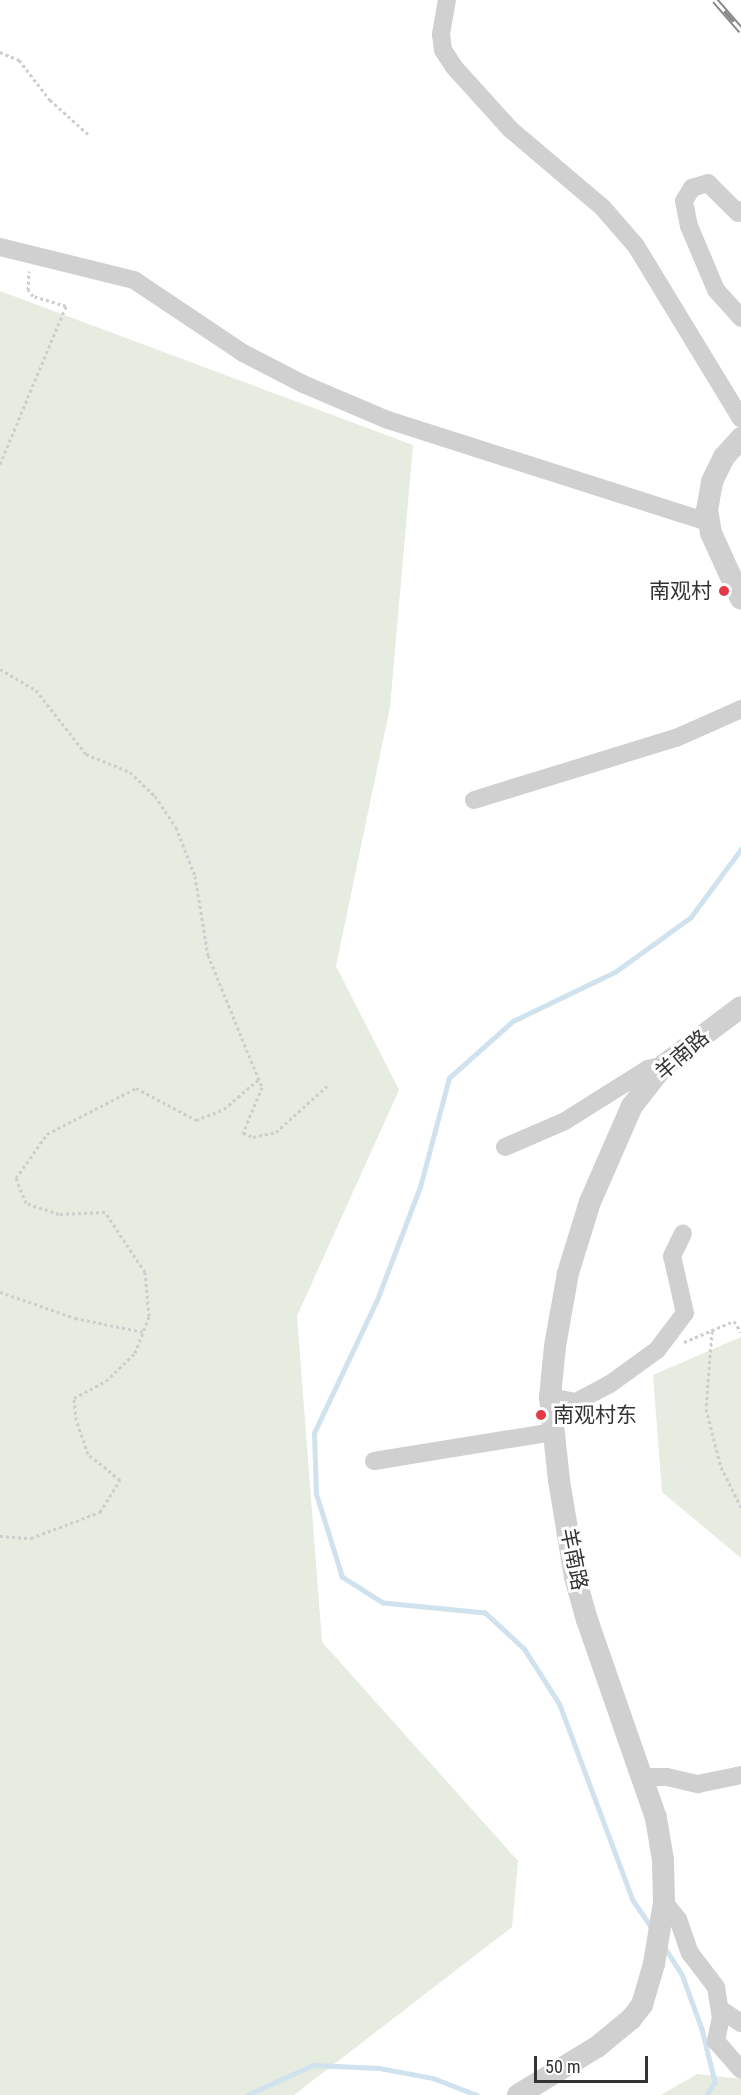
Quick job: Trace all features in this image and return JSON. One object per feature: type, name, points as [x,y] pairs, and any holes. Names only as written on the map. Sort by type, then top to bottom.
[{"type":"street","points":[[447,0],[441,34],[443,50],[454,67],[510,129],[603,208],[636,246],[741,419]]},
{"type":"street","points":[[741,210],[738,213],[708,183],[692,188],[684,201],[689,226],[716,290],[741,318]]},
{"type":"street","points":[[0,247],[135,280],[243,353],[303,384],[388,420],[710,523]]},
{"type":"street","points":[[741,438],[724,457],[712,482],[707,510],[710,523],[741,599]]},
{"type":"street","points":[[474,800],[676,738],[741,709]]},
{"type":"street","name":"羊南路","points":[[518,2095],[597,2047],[631,2019],[642,2005],[656,1954],[664,1905],[663,1860],[643,1777],[575,1577],[553,1432],[550,1397],[568,1273],[590,1202],[632,1106],[664,1065],[741,1007]]},
{"type":"street","points":[[505,1147],[565,1121],[648,1069],[664,1065]]},
{"type":"street","points":[[550,1397],[576,1402],[610,1384],[657,1350],[685,1313],[672,1256],[683,1233]]},
{"type":"street","points":[[374,1461],[553,1432]]},
{"type":"street","points":[[643,1777],[668,1777],[698,1784],[741,1775]]},
{"type":"street","points":[[664,1905],[678,1919],[690,1953],[716,1987],[720,2009],[716,2041],[741,2070]]},
{"type":"street","points":[[720,2009],[741,2023]]},
{"type":"path","points":[[0,52],[19,60],[50,100],[89,135]]},
{"type":"path","points":[[0,464],[66,306],[33,296],[28,290],[30,254]]},
{"type":"path","points":[[0,669],[36,690],[86,754],[129,772],[155,796],[176,827],[195,876],[208,955],[262,1087],[243,1133],[253,1137],[276,1132],[327,1086]]},
{"type":"path","points":[[0,1536],[31,1538],[100,1512],[120,1480],[88,1454],[76,1420],[74,1398],[106,1381],[135,1353],[149,1316],[145,1272],[105,1212],[59,1214],[26,1203],[16,1178],[47,1134],[136,1088],[196,1120],[224,1109],[259,1079]]},
{"type":"path","points":[[0,1292],[75,1318],[143,1332]]},
{"type":"path","points":[[657,1350],[734,1321],[741,1332]]},
{"type":"path","points":[[712,1331],[706,1409],[721,1467],[741,1507]]},
{"type":"shaded area","points":[[0,291],[413,445],[390,707],[336,966],[399,1090],[297,1316],[322,1642],[518,1861],[512,1927],[294,2095],[0,2095]]},
{"type":"shaded area","points":[[741,1337],[741,1558],[662,1492],[653,1375]]},
{"type":"shaded area","points":[[697,2074],[741,2079],[741,2095],[661,2095]]},
{"type":"waterway","points":[[652,1929],[632,1899],[559,1704],[524,1649],[485,1613],[383,1603],[342,1577],[316,1494],[314,1433],[377,1300],[420,1187],[449,1078],[513,1021],[615,972],[690,918],[741,849]]},
{"type":"waterway","points":[[665,1948],[682,1974],[702,2029],[715,2082],[707,2095]]},
{"type":"waterway","points":[[247,2095],[313,2065],[379,2068],[433,2078],[477,2095]]},
{"type":"railway","points":[[715,0],[741,30]]},
{"type":"place","name":"南观村","points":[[724,591]]},
{"type":"place","name":"南观村东","points":[[541,1415]]}]
